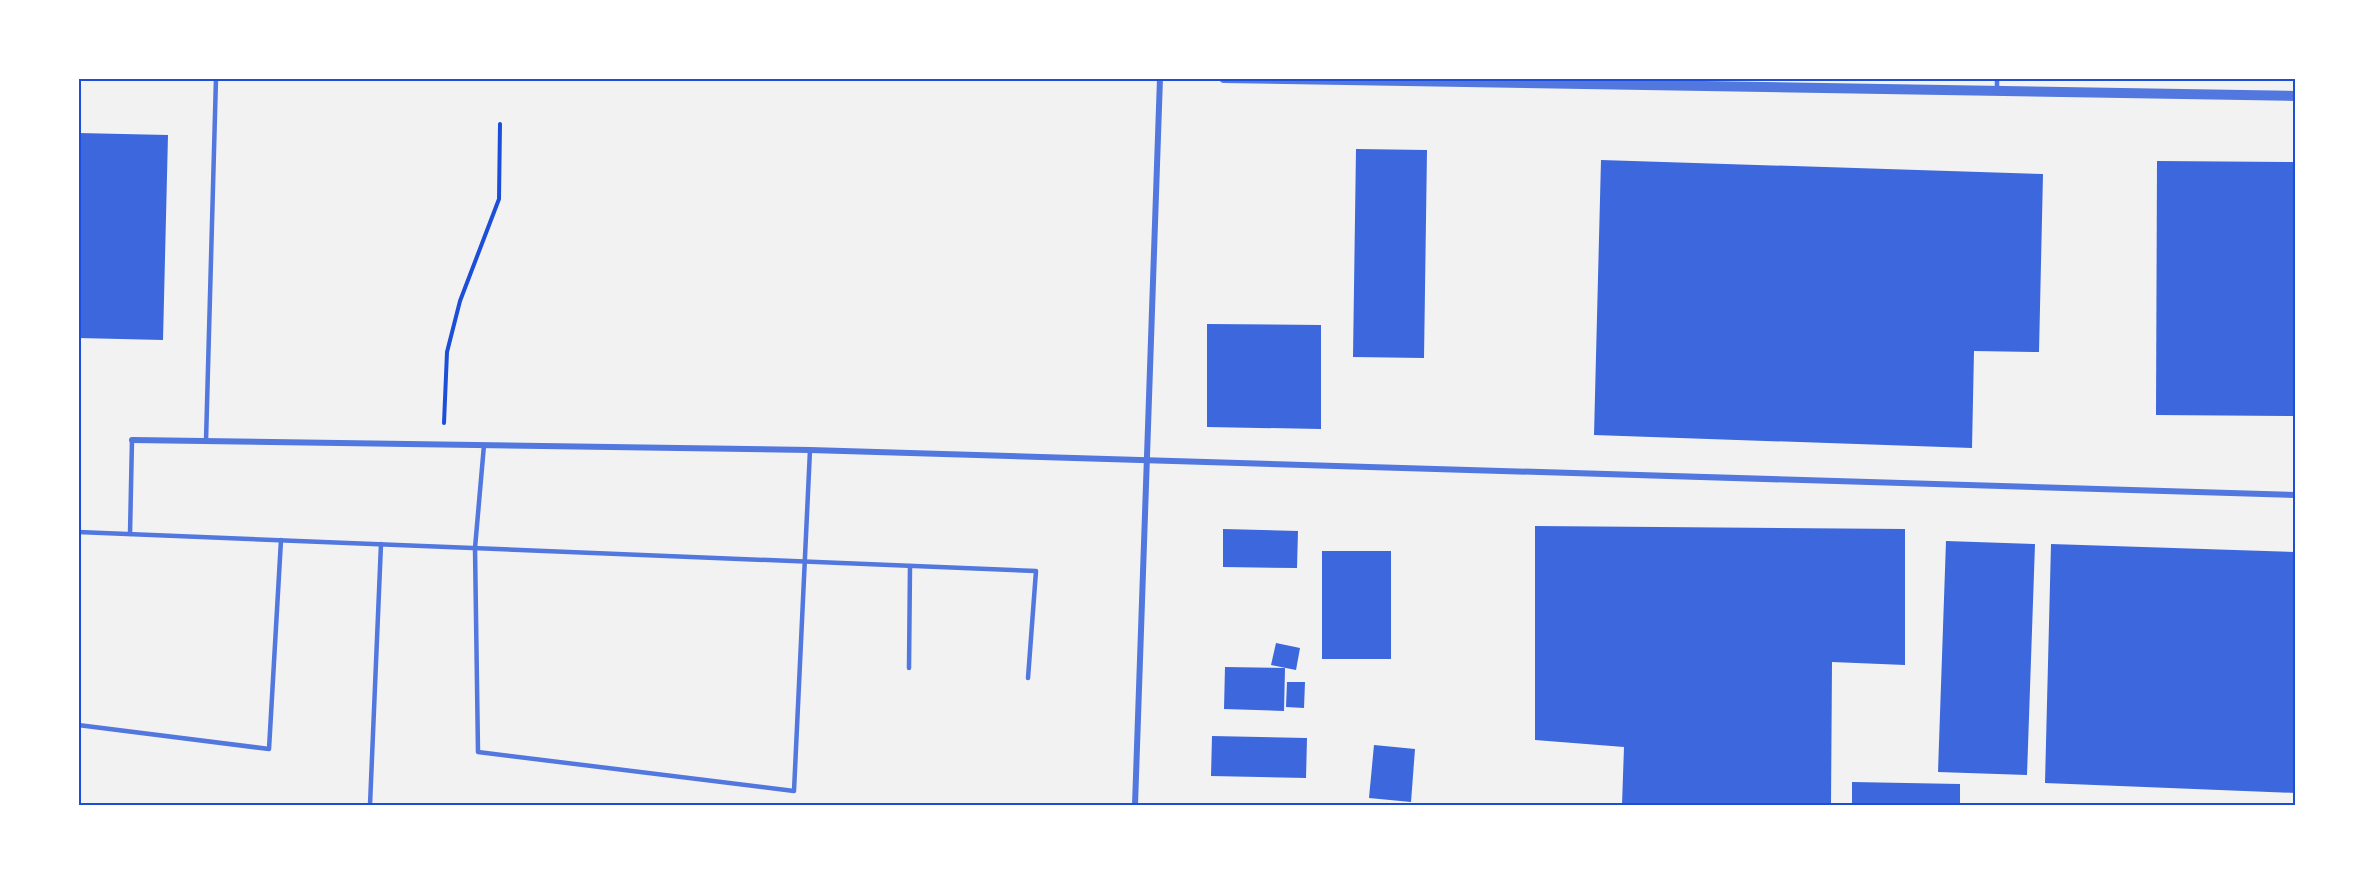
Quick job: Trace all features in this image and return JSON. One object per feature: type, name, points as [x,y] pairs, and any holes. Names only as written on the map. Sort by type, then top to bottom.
[{"type":"street","points":[[1135,805],[1160,78]]},
{"type":"street","points":[[1224,78],[2296,96]]},
{"type":"street","points":[[132,440],[810,450],[2296,495]]},
{"type":"lane","points":[[206,441],[216,78]]},
{"type":"lane","points":[[1997,78],[1998,92]]},
{"type":"lane","points":[[130,534],[132,440]]},
{"type":"lane","points":[[484,445],[475,548],[478,752],[794,791],[810,450]]},
{"type":"lane","points":[[78,532],[1036,571],[1028,678]]},
{"type":"lane","points":[[78,725],[269,750],[281,540]]},
{"type":"lane","points":[[370,805],[381,544]]},
{"type":"lane","points":[[909,668],[910,566]]},
{"type":"path","points":[[444,445],[447,352],[460,301],[499,199],[500,124]]},
{"type":"building","points":[[78,133],[168,135],[163,340],[78,338]]},
{"type":"building","points":[[1356,149],[1427,150],[1424,358],[1353,357]]},
{"type":"building","points":[[1601,160],[2043,174],[2039,352],[1974,351],[1972,448],[1594,435]]},
{"type":"building","points":[[2157,161],[2295,162],[2294,416],[2156,415]]},
{"type":"building","points":[[1207,324],[1321,325],[1321,429],[1207,427]]},
{"type":"building","points":[[1535,526],[1905,529],[1905,665],[1832,662],[1831,805],[1622,805],[1624,747],[1535,740]]},
{"type":"building","points":[[1223,529],[1298,531],[1297,568],[1223,567]]},
{"type":"building","points":[[1946,541],[2035,544],[2027,775],[1938,772]]},
{"type":"building","points":[[2051,544],[2296,552],[2296,793],[2045,783]]},
{"type":"building","points":[[1322,551],[1391,551],[1391,659],[1322,659]]},
{"type":"building","points":[[1276,643],[1300,648],[1296,670],[1271,665]]},
{"type":"building","points":[[1225,667],[1285,668],[1284,711],[1224,709]]},
{"type":"building","points":[[1287,682],[1305,682],[1304,708],[1286,707]]},
{"type":"building","points":[[1212,736],[1307,738],[1306,778],[1211,776]]},
{"type":"building","points":[[1374,745],[1415,749],[1411,802],[1369,798]]},
{"type":"building","points":[[1852,782],[1960,784],[1960,805],[1852,805]]}]
